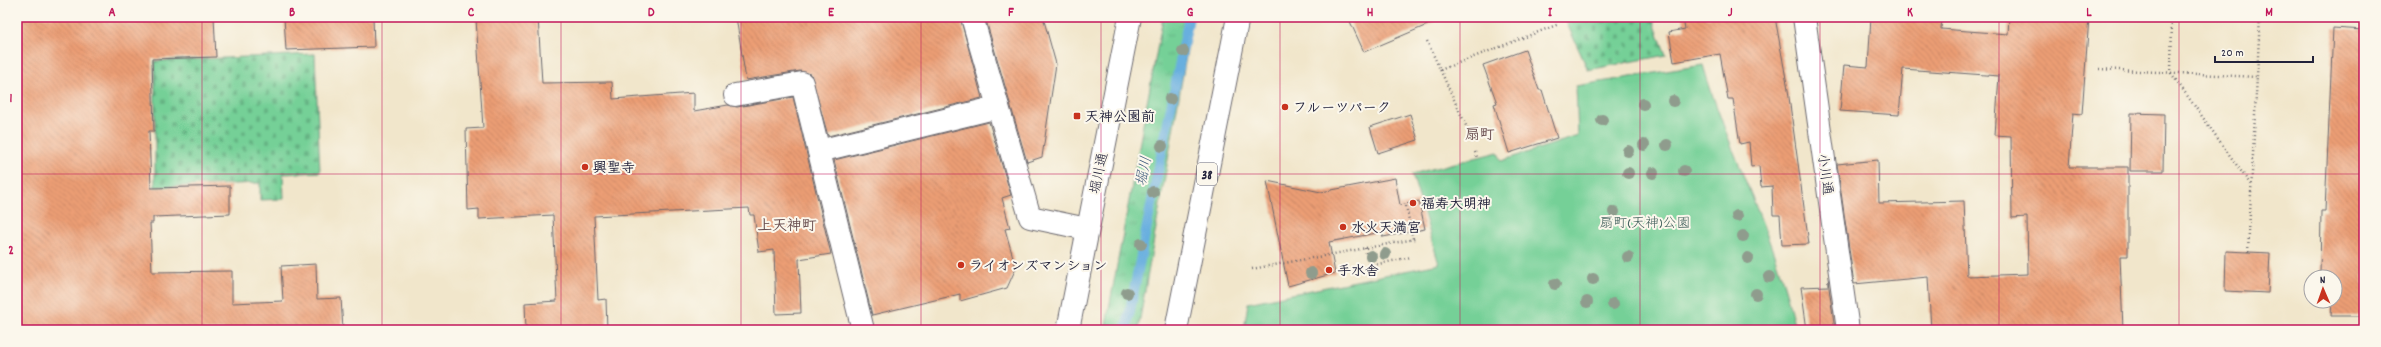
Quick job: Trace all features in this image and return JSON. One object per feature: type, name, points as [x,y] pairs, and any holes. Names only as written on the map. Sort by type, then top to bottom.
[{"type":"main road","points":[[972,17],[1030,217],[1087,229]]},
{"type":"main road","name":"堀川通","points":[[1068,330],[1130,17]]},
{"type":"main road","name":"38","points":[[1176,330],[1238,17]]},
{"type":"main road","name":"小川通","points":[[1804,17],[1848,330]]},
{"type":"main road","points":[[735,95],[802,83],[863,330]]},
{"type":"main road","points":[[819,151],[998,107]]},
{"type":"path","points":[[2172,17],[2171,72],[2252,186]]},
{"type":"path","points":[[2248,252],[2260,17]]},
{"type":"path","points":[[1440,70],[1559,24]]},
{"type":"path","points":[[1427,41],[1468,130]]},
{"type":"path","points":[[2099,69],[2257,77]]},
{"type":"path","points":[[1475,152],[1477,157]]},
{"type":"path","points":[[1252,269],[1414,239],[1406,206]]},
{"type":"path","points":[[1365,248],[1372,278]]},
{"type":"path","points":[[1369,266],[1411,257]]},
{"type":"green space","points":[[1163,17],[1193,17],[1138,330],[1105,330]]},
{"type":"green space","points":[[1564,17],[1652,17],[1666,55],[1588,70]]},
{"type":"green space","points":[[315,54],[320,172],[283,174],[284,199],[260,200],[260,183],[155,187],[155,61]]},
{"type":"green space","name":"扇町(天神)公園","points":[[1703,65],[1726,131],[1777,262],[1795,330],[1244,330],[1248,303],[1439,264],[1412,174],[1498,152],[1501,161],[1578,136],[1576,86]]},
{"type":"building","points":[[17,17],[214,17],[216,57],[152,59],[154,131],[149,131],[151,188],[230,186],[230,214],[153,217],[153,223],[150,223],[152,272],[232,271],[232,303],[283,301],[281,266],[316,264],[317,299],[341,298],[343,330],[17,330]]},
{"type":"building","points":[[284,17],[373,17],[374,47],[286,50]]},
{"type":"building","points":[[538,17],[542,83],[612,82],[613,99],[694,93],[694,111],[728,105],[737,107],[793,97],[831,254],[799,259],[801,313],[776,314],[774,250],[759,252],[754,215],[750,215],[749,208],[594,216],[598,300],[606,299],[607,330],[526,330],[525,303],[557,301],[553,215],[479,219],[479,209],[468,210],[466,129],[483,128],[476,19]]},
{"type":"building","points":[[736,17],[960,17],[982,98],[828,136],[811,74],[800,71],[746,80]]},
{"type":"building","points":[[985,17],[1043,17],[1056,64],[1042,157],[1027,162]]},
{"type":"building","points":[[1348,17],[1446,17],[1364,52]]},
{"type":"building","points":[[1683,17],[1775,17],[1788,90],[1809,244],[1782,245],[1780,215],[1773,215],[1772,186],[1761,187],[1759,166],[1751,167],[1749,142],[1740,144],[1733,99],[1728,99],[1720,54],[1674,62],[1669,32],[1685,29]]},
{"type":"building","points":[[1871,17],[1942,17],[1941,29],[2008,34],[2009,17],[2089,17],[2082,114],[2073,113],[2069,167],[2128,167],[2128,256],[2120,256],[2123,330],[1931,330],[1928,277],[1854,284],[1837,164],[1878,160],[1879,203],[1964,201],[1967,276],[2028,274],[2027,217],[2012,218],[2011,136],[1995,135],[1999,76],[1903,69],[1899,115],[1840,111],[1844,65],[1868,67]]},
{"type":"building","points":[[2333,28],[2364,30],[2364,316],[2331,316],[2331,309],[2343,309],[2343,269],[2320,269],[2321,211],[2325,211]]},
{"type":"building","points":[[1525,50],[1539,90],[1542,90],[1557,138],[1509,153],[1494,104],[1497,103],[1483,65]]},
{"type":"building","points":[[2131,113],[2164,114],[2163,171],[2130,171]]},
{"type":"building","points":[[1410,114],[1418,140],[1378,153],[1370,127]]},
{"type":"building","points":[[989,122],[1011,195],[1002,198],[1010,228],[1005,229],[1016,268],[1007,288],[960,301],[960,294],[872,315],[834,160]]},
{"type":"building","points":[[1395,178],[1400,205],[1419,201],[1425,229],[1383,237],[1382,232],[1329,242],[1335,273],[1288,286],[1267,181],[1321,192]]},
{"type":"building","points":[[2226,251],[2270,253],[2268,293],[2225,291]]},
{"type":"building","points":[[1828,281],[1835,330],[1807,330],[1801,287],[1828,286]]},
{"type":"waterway","name":"堀川","points":[[1126,330],[1189,17]]},
{"type":"place","name":"フルーツパーク","points":[[1285,107]]},
{"type":"place","name":"天神公園前","points":[[1077,116]]},
{"type":"place","name":"興聖寺","points":[[585,167]]},
{"type":"place","name":"福寿大明神","points":[[1413,203]]},
{"type":"place","name":"水火天満宮","points":[[1343,227]]},
{"type":"place","name":"ライオンズマンション","points":[[961,265]]},
{"type":"place","name":"手水舎","points":[[1329,270]]},
{"type":"district","name":"扇町","points":[[1480,134]]},
{"type":"district","name":"上天神町","points":[[787,225]]}]
